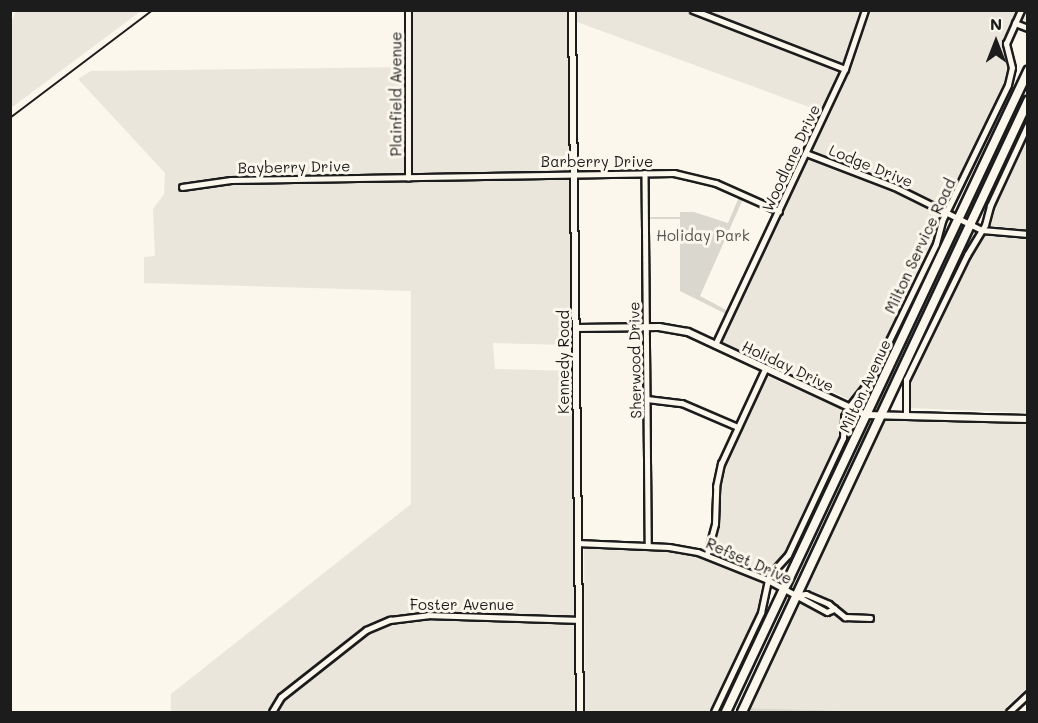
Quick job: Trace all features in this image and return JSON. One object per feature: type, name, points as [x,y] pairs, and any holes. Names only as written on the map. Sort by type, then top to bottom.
[{"type":"main road","name":"Milton Avenue","points":[[726,712],[1028,71]]},
{"type":"main road","name":"Milton Avenue","points":[[742,712],[1028,101]]},
{"type":"street","name":"Plainfield Avenue","points":[[408,10],[408,178]]},
{"type":"street","name":"Kennedy Road","points":[[572,10],[580,712]]},
{"type":"street","points":[[693,10],[845,69]]},
{"type":"street","name":"Woodlane Drive","points":[[715,345],[845,69],[866,10]]},
{"type":"street","name":"Milton Service Road","points":[[714,712],[761,613],[768,580],[788,555],[839,447],[849,407],[870,380],[936,244],[946,213],[1011,79],[1012,68],[1006,49],[1021,10]]},
{"type":"street","points":[[1015,23],[1028,28]]},
{"type":"street","points":[[906,415],[906,380],[967,255],[982,230],[990,206],[1028,124]]},
{"type":"street","name":"Lodge Drive","points":[[806,153],[888,184],[982,230],[1028,234]]},
{"type":"street","name":"Barberry Drive","points":[[408,178],[574,173],[674,173],[702,178],[779,211]]},
{"type":"street","name":"Sherwood Drive","points":[[645,173],[648,546]]},
{"type":"street","name":"Bayberry Drive","points":[[182,187],[223,180],[408,178]]},
{"type":"street","name":"Holiday Drive","points":[[576,328],[646,327],[688,332],[866,415],[1028,419]]},
{"type":"street","points":[[707,554],[715,524],[717,477],[765,369]]},
{"type":"street","points":[[647,399],[682,403],[738,427]]},
{"type":"street","name":"Refset Drive","points":[[577,543],[680,548],[707,554],[768,580],[796,595],[806,594],[845,617],[870,618]]},
{"type":"street","name":"Foster Avenue","points":[[272,712],[281,697],[366,630],[390,620],[430,615],[579,620]]},
{"type":"street","points":[[1009,712],[1028,694]]},
{"type":"shaded area","points":[[16,10],[141,11],[11,108],[11,23]]},
{"type":"shaded area","points":[[410,11],[568,11],[571,345],[493,343],[495,369],[572,371],[575,712],[171,712],[171,694],[411,504],[411,291],[144,283],[144,257],[155,256],[153,209],[164,194],[165,173],[78,79],[91,71],[410,67]]},
{"type":"shaded area","points":[[577,11],[862,11],[838,75],[845,79],[871,11],[1027,11],[1027,24],[1015,18],[1005,40],[1003,51],[1009,70],[1008,78],[957,187],[944,203],[923,197],[920,204],[939,214],[933,239],[865,383],[850,400],[722,342],[806,161],[809,159],[860,178],[863,170],[813,151],[828,114],[577,22]]},
{"type":"shaded area","points":[[1027,131],[1027,413],[910,408],[908,386],[969,255],[982,237],[991,208]]},
{"type":"shaded area","points":[[767,376],[841,409],[840,435],[785,554],[765,573],[758,611],[711,712],[585,712],[584,548],[668,551],[710,559],[718,527],[722,475]]},
{"type":"shaded area","points":[[888,418],[1027,423],[1027,688],[1007,706],[1004,712],[886,712],[747,708],[882,421]]},
{"type":"green space","name":"Holiday Park","points":[[739,197],[743,199],[700,296],[728,311],[726,314],[680,291],[680,219],[650,219],[650,217],[680,217],[680,212],[694,212],[728,223]]},
{"type":"green space","points":[[747,708],[886,712],[745,712]]},
{"type":"railway","points":[[10,118],[153,10]]}]
